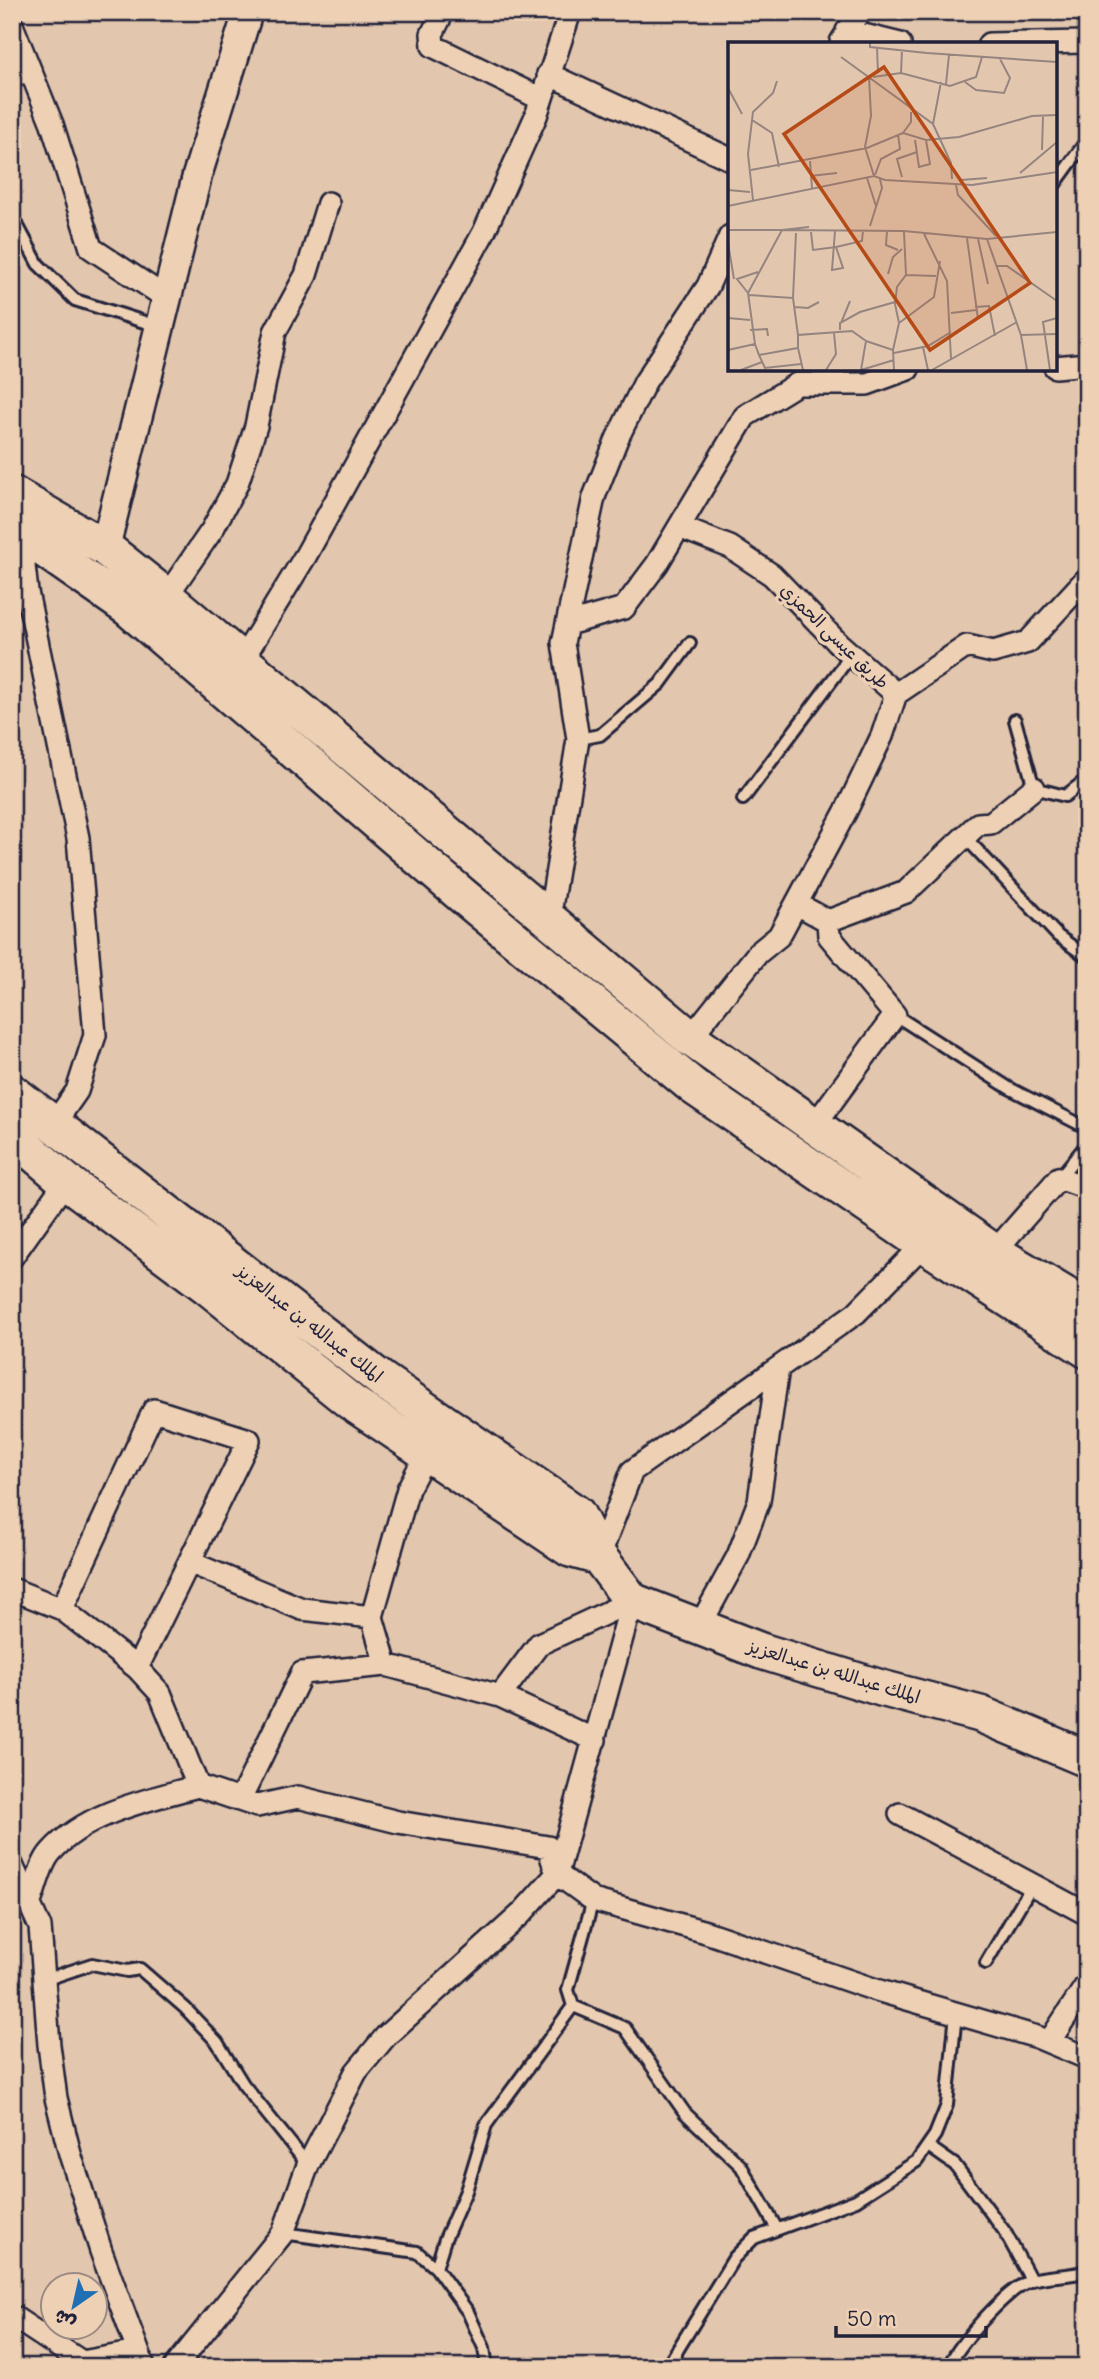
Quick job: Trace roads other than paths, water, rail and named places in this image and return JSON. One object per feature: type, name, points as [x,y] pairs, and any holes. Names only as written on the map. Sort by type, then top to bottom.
[{"type":"main road","points":[[19,514],[105,548],[242,660],[690,1038],[814,1126],[933,1230],[1087,1350]]},
{"type":"main road","points":[[19,514],[463,896],[694,1087],[933,1230],[994,1252],[1087,1308]]},
{"type":"main road","name":"الملك عبدالله بن عبدالعزيز","points":[[12,1092],[382,1380],[577,1514],[599,1558],[632,1601],[761,1651],[881,1688],[980,1714],[1087,1759]]},
{"type":"main road","name":"الملك عبدالله بن عبدالعزيز","points":[[12,1135],[66,1181],[208,1287],[351,1402],[570,1549],[599,1558]]},
{"type":"street","points":[[105,548],[197,176],[248,12]]},
{"type":"street","points":[[443,12],[432,34],[433,46],[541,99]]},
{"type":"street","points":[[242,660],[306,555],[484,232],[513,172],[570,12]]},
{"type":"street","points":[[860,12],[844,38],[881,42]]},
{"type":"street","points":[[12,26],[22,78],[52,124],[91,248],[168,299]]},
{"type":"street","points":[[1057,43],[1087,42]]},
{"type":"street","points":[[548,74],[728,158]]},
{"type":"street","points":[[166,597],[212,530],[237,484],[256,426],[275,331],[306,275],[328,203]]},
{"type":"street","points":[[549,920],[578,739],[564,643],[594,497],[617,439],[645,382],[708,286],[728,241]]},
{"type":"street","points":[[1057,367],[1087,364]]},
{"type":"street","points":[[568,624],[624,608],[656,564],[745,416],[797,384],[867,384],[903,371]]},
{"type":"street","points":[[19,514],[27,592],[78,838],[95,1035],[77,1090],[54,1124]]},
{"type":"street","name":"طريق عيسى الحمزي","points":[[678,527],[730,547],[772,575],[851,655],[896,694],[967,646],[993,652],[1028,642],[1087,578]]},
{"type":"street","points":[[690,1038],[758,953],[779,936],[882,736],[896,694]]},
{"type":"street","points":[[797,904],[828,921],[906,892],[978,824],[991,823],[1034,788]]},
{"type":"street","points":[[814,1126],[895,1015],[829,936],[828,921]]},
{"type":"street","points":[[994,1252],[1059,1178],[1087,1188]]},
{"type":"street","points":[[12,1257],[66,1181]]},
{"type":"street","points":[[599,1558],[632,1471],[856,1313],[933,1230]]},
{"type":"street","points":[[699,1627],[738,1556],[760,1501],[778,1368]]},
{"type":"street","points":[[62,1609],[154,1410],[249,1440],[137,1668]]},
{"type":"street","points":[[386,1665],[372,1617],[408,1489],[427,1453]]},
{"type":"street","points":[[189,1562],[302,1609],[372,1617]]},
{"type":"street","points":[[12,1589],[62,1609],[137,1668],[160,1693],[198,1786]]},
{"type":"street","points":[[500,1696],[538,1644],[632,1601]]},
{"type":"street","points":[[175,2367],[283,2233],[308,2165],[356,2072],[386,2036],[521,1913],[557,1874],[632,1601]]},
{"type":"street","points":[[240,1800],[302,1673],[386,1665],[500,1696],[594,1740]]},
{"type":"street","points":[[30,1902],[49,1854],[80,1827],[135,1804],[198,1786],[257,1806],[298,1797],[398,1822],[548,1847],[557,1874],[593,1900],[706,1932],[1049,2042],[1087,2058]]},
{"type":"street","points":[[900,1814],[1087,1914]]},
{"type":"street","points":[[12,1865],[40,1927],[56,2098],[97,2239],[140,2360],[81,2364],[12,2316]]},
{"type":"street","points":[[1049,2042],[1087,1984]]},
{"type":"lane","points":[[1057,181],[1087,139]]},
{"type":"lane","points":[[12,215],[38,264],[75,300],[160,327]]},
{"type":"lane","points":[[578,739],[600,735],[650,692],[690,643]]},
{"type":"lane","points":[[743,799],[851,655]]},
{"type":"lane","points":[[1015,720],[1034,788],[1065,796],[1087,779]]},
{"type":"lane","points":[[965,837],[1058,936],[1087,957]]},
{"type":"lane","points":[[895,1015],[998,1082],[1087,1128]]},
{"type":"lane","points":[[1059,1178],[1087,1144]]},
{"type":"lane","points":[[986,1963],[1032,1885]]},
{"type":"lane","points":[[593,1900],[568,1990],[573,2006],[625,2028],[685,2113],[741,2166],[777,2229]]},
{"type":"lane","points":[[44,1980],[92,1964],[127,1971],[140,1969],[186,2008],[217,2042],[243,2084],[308,2165]]},
{"type":"lane","points":[[436,2268],[445,2239],[466,2191],[486,2125],[573,2006]]},
{"type":"lane","points":[[667,2367],[734,2258],[754,2238],[856,2200],[917,2161],[928,2146],[947,2105],[956,2013]]},
{"type":"lane","points":[[928,2146],[955,2165],[1005,2232],[1031,2280]]},
{"type":"lane","points":[[283,2233],[417,2252],[436,2268],[468,2312],[484,2347],[487,2367]]},
{"type":"lane","points":[[948,2367],[956,2350],[996,2306],[1031,2280],[1067,2277],[1087,2271]]}]
